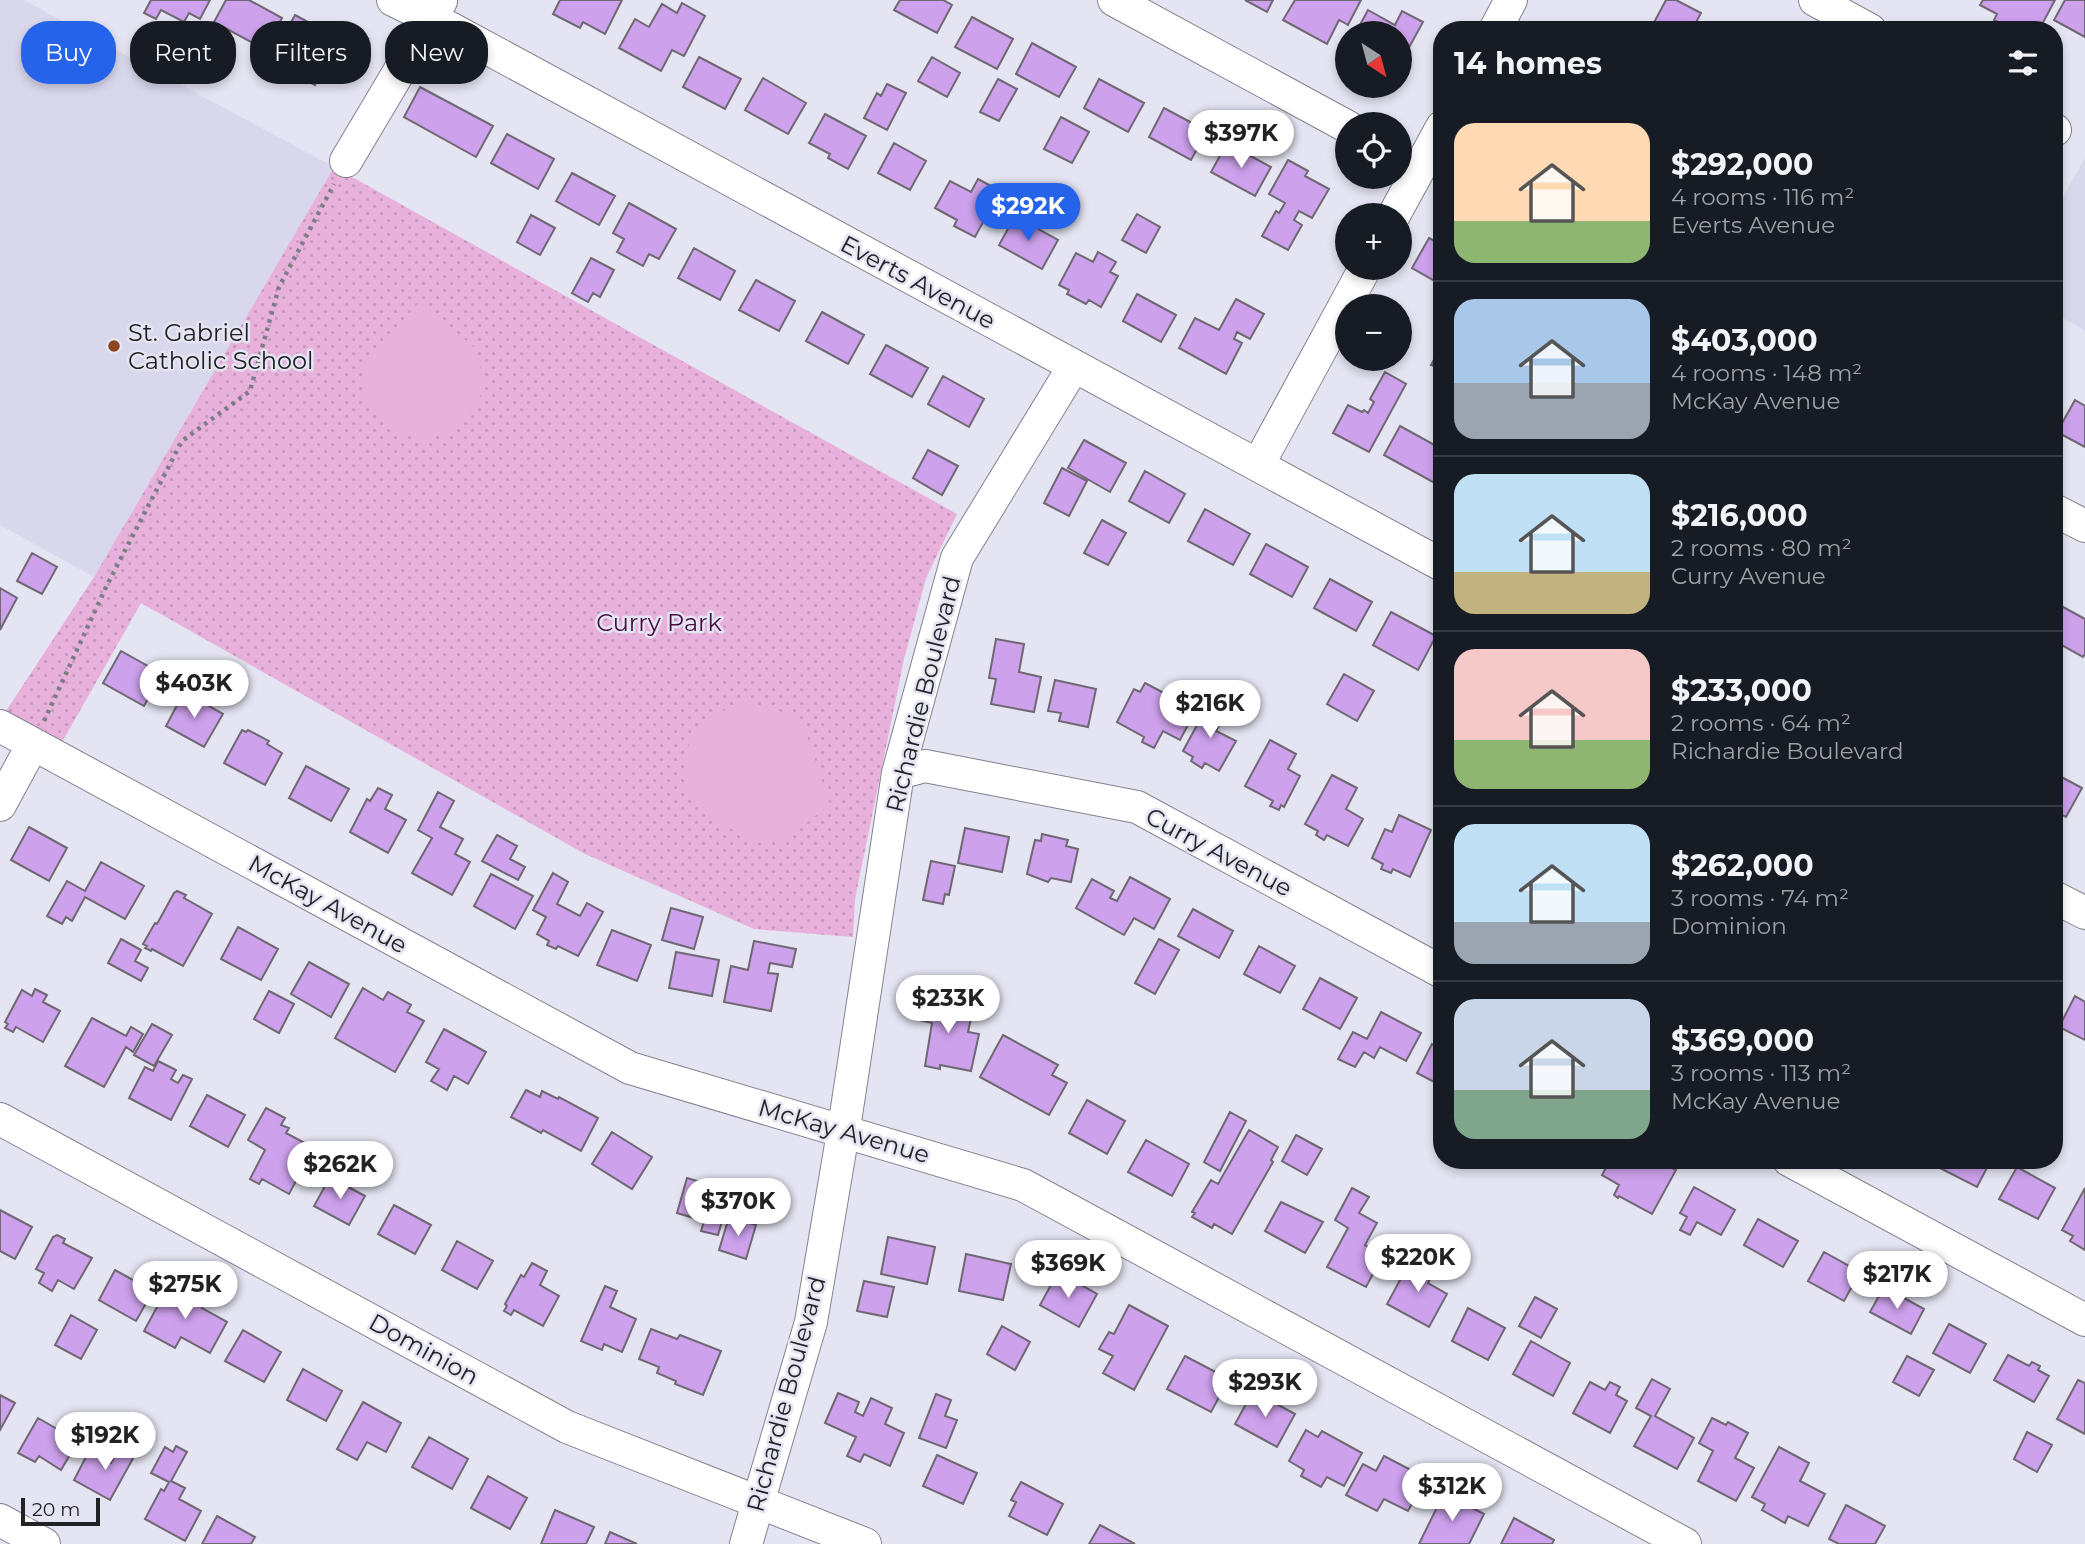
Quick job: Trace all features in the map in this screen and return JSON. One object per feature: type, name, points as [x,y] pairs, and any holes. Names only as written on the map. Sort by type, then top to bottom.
[{"type":"street","name":"Everts Avenue","points":[[393,0],[436,9],[1074,366],[1433,560]]},
{"type":"street","points":[[1114,0],[1335,120]]},
{"type":"street","points":[[1500,21],[1511,0]]},
{"type":"street","points":[[1815,0],[1854,21]]},
{"type":"street","points":[[340,172],[436,9]]},
{"type":"street","points":[[1401,203],[1433,144]]},
{"type":"street","points":[[1258,466],[1359,280]]},
{"type":"street","name":"Richardie Boulevard","points":[[746,1544],[811,1322],[844,1130],[898,773],[957,558],[1074,366]]},
{"type":"street","points":[[2063,515],[2085,526]]},
{"type":"street","name":"McKay Avenue","points":[[0,726],[38,733],[630,1068],[1023,1185],[1685,1544]]},
{"type":"street","points":[[0,805],[38,733]]},
{"type":"street","name":"Curry Avenue","points":[[898,773],[925,766],[1137,807],[1433,967]]},
{"type":"street","points":[[2063,902],[2085,914]]},
{"type":"street","name":"Dominion","points":[[0,1119],[567,1427],[865,1544]]},
{"type":"street","points":[[1806,1169],[2085,1320]]},
{"type":"street","points":[[0,1520],[44,1544]]},
{"type":"path","points":[[38,733],[107,585],[182,441],[250,391],[279,287],[340,172]]},
{"type":"shaded area","name":"St. Gabriel Catholic School","points":[[0,0],[23,0],[62,21],[21,21],[21,84],[116,84],[116,50],[130,57],[130,84],[179,84],[334,167],[94,577],[0,525]]},
{"type":"shaded area","points":[[2085,158],[2085,330],[2063,318],[2063,196]]},
{"type":"green space","name":"Curry Park","points":[[334,167],[957,514],[926,578],[904,659],[855,899],[853,937],[754,929],[583,853],[141,603],[61,744],[6,711],[94,577]]},
{"type":"green space","points":[[420,301],[477,350],[484,389],[463,425],[426,440],[388,427],[366,403],[363,365]]},
{"type":"green space","points":[[746,701],[785,713],[806,733],[830,804],[791,836],[749,845],[735,831],[701,810],[684,785],[687,749],[705,719]]},
{"type":"building","points":[[151,0],[210,0],[200,19],[189,13],[182,21],[161,10],[156,19],[144,13]]},
{"type":"building","points":[[226,0],[249,0],[282,18],[280,21],[250,21],[250,41],[236,34],[236,21],[215,21]]},
{"type":"building","points":[[560,0],[622,0],[605,34],[583,22],[580,28],[553,14]]},
{"type":"building","points":[[900,0],[943,0],[952,5],[937,33],[894,10]]},
{"type":"building","points":[[1245,0],[1273,0],[1267,12]]},
{"type":"building","points":[[1295,0],[1361,0],[1350,21],[1335,21],[1335,28],[1327,44],[1283,20]]},
{"type":"building","points":[[1666,0],[1676,0],[1701,13],[1697,21],[1655,21]]},
{"type":"building","points":[[1983,0],[2055,0],[2044,21],[1996,21],[1997,14],[1980,5]]},
{"type":"building","points":[[2065,0],[2085,0],[2085,37],[2063,25],[2063,21],[2054,20]]},
{"type":"building","points":[[682,3],[705,16],[684,56],[672,50],[661,71],[619,48],[635,19],[649,27],[662,4],[677,13]]},
{"type":"building","points":[[1368,10],[1388,21],[1362,21]]},
{"type":"building","points":[[1402,11],[1423,22],[1412,42],[1412,21],[1397,21]]},
{"type":"building","points":[[295,15],[306,21],[292,21]]},
{"type":"building","points":[[972,17],[1013,39],[997,69],[955,47]]},
{"type":"building","points":[[1032,43],[1076,67],[1059,97],[1016,74]]},
{"type":"building","points":[[699,57],[741,79],[725,109],[683,87]]},
{"type":"building","points":[[932,57],[960,73],[947,97],[918,81]]},
{"type":"building","points":[[763,78],[806,103],[788,134],[745,110]]},
{"type":"building","points":[[998,79],[1017,89],[999,121],[980,112]]},
{"type":"building","points":[[1099,79],[1144,103],[1128,132],[1084,108]]},
{"type":"building","points":[[887,84],[906,93],[887,130],[864,118],[877,93],[881,96]]},
{"type":"building","points":[[420,87],[493,126],[476,157],[404,117]]},
{"type":"building","points":[[1164,108],[1207,131],[1191,160],[1149,137]]},
{"type":"building","points":[[825,114],[866,136],[848,169],[828,158],[830,154],[809,143]]},
{"type":"building","points":[[1061,117],[1089,132],[1072,163],[1044,149]]},
{"type":"building","points":[[507,134],[554,159],[538,189],[491,163]]},
{"type":"building","points":[[894,143],[926,161],[910,190],[878,173]]},
{"type":"building","points":[[1227,143],[1271,167],[1255,196],[1211,172]]},
{"type":"building","points":[[1288,160],[1308,171],[1305,176],[1329,189],[1312,218],[1299,211],[1294,220],[1302,225],[1288,250],[1262,236],[1276,211],[1279,213],[1285,203],[1269,194]]},
{"type":"building","points":[[572,173],[615,196],[599,225],[556,201]]},
{"type":"building","points":[[978,179],[1000,191],[975,237],[954,226],[957,220],[935,208],[950,181],[971,192]]},
{"type":"building","points":[[629,203],[676,229],[659,259],[649,254],[643,266],[617,252],[624,239],[613,233]]},
{"type":"building","points":[[1137,214],[1160,227],[1146,253],[1122,240]]},
{"type":"building","points":[[531,215],[555,228],[540,255],[517,242]]},
{"type":"building","points":[[1015,216],[1058,240],[1042,269],[999,245]]},
{"type":"building","points":[[1429,238],[1433,240],[1433,280],[1412,268]]},
{"type":"building","points":[[694,248],[735,271],[720,300],[678,278]]},
{"type":"building","points":[[1098,252],[1116,262],[1110,272],[1118,276],[1101,307],[1089,300],[1086,304],[1067,294],[1069,290],[1059,285],[1076,253],[1093,262]]},
{"type":"building","points":[[591,258],[614,270],[600,297],[593,293],[588,302],[572,293]]},
{"type":"building","points":[[756,280],[795,301],[779,331],[739,310]]},
{"type":"building","points":[[1137,294],[1176,315],[1161,342],[1123,321]]},
{"type":"building","points":[[1236,299],[1264,314],[1250,339],[1237,332],[1234,339],[1242,343],[1226,374],[1179,348],[1195,318],[1219,330]]},
{"type":"building","points":[[822,312],[864,335],[848,364],[806,341]]},
{"type":"building","points":[[886,345],[928,368],[912,397],[870,374]]},
{"type":"building","points":[[1385,372],[1406,384],[1369,452],[1333,433],[1348,405],[1368,413],[1374,402],[1370,399]]},
{"type":"building","points":[[943,376],[984,399],[969,427],[928,404]]},
{"type":"building","points":[[2075,400],[2085,406],[2085,447],[2063,435],[2063,421]]},
{"type":"building","points":[[1400,426],[1433,444],[1433,482],[1384,455]]},
{"type":"building","points":[[1084,440],[1126,463],[1110,492],[1068,468]]},
{"type":"building","points":[[928,450],[958,466],[942,495],[913,478]]},
{"type":"building","points":[[1062,468],[1087,481],[1069,516],[1044,503]]},
{"type":"building","points":[[1145,471],[1185,494],[1169,523],[1129,501]]},
{"type":"building","points":[[1205,509],[1250,534],[1233,565],[1188,541]]},
{"type":"building","points":[[1102,520],[1126,533],[1108,565],[1084,553]]},
{"type":"building","points":[[1266,544],[1308,567],[1292,597],[1250,574]]},
{"type":"building","points":[[32,553],[57,567],[42,594],[17,581]]},
{"type":"building","points":[[1330,579],[1372,602],[1356,631],[1314,608]]},
{"type":"building","points":[[0,588],[17,598],[0,630]]},
{"type":"building","points":[[2063,607],[2085,619],[2083,657],[2063,646]]},
{"type":"building","points":[[1391,612],[1433,634],[1433,642],[1418,670],[1373,645]]},
{"type":"building","points":[[996,639],[1024,644],[1019,672],[1041,677],[1034,712],[991,704],[996,679],[989,678]]},
{"type":"building","points":[[121,651],[162,674],[144,706],[103,683]]},
{"type":"building","points":[[1344,674],[1374,691],[1357,721],[1327,704]]},
{"type":"building","points":[[1055,680],[1096,689],[1088,727],[1059,721],[1061,713],[1048,711]]},
{"type":"building","points":[[1145,683],[1196,710],[1180,740],[1163,731],[1154,748],[1142,742],[1144,737],[1117,722],[1134,689],[1140,692]]},
{"type":"building","points":[[184,692],[223,714],[204,747],[166,726]]},
{"type":"building","points":[[1209,703],[1226,712],[1216,731],[1236,741],[1219,771],[1205,763],[1202,768],[1191,761],[1193,757],[1183,751]]},
{"type":"building","points":[[242,730],[248,730],[269,741],[267,744],[282,753],[265,785],[224,763]]},
{"type":"building","points":[[1270,740],[1296,754],[1288,769],[1300,776],[1284,807],[1281,805],[1279,810],[1270,806],[1273,801],[1245,786]]},
{"type":"building","points":[[306,766],[349,789],[331,821],[289,798]]},
{"type":"building","points":[[1332,775],[1357,788],[1346,809],[1363,819],[1348,846],[1327,835],[1324,840],[1316,835],[1318,831],[1305,824]]},
{"type":"building","points":[[2063,778],[2082,788],[2066,817],[2063,816]]},
{"type":"building","points":[[378,788],[392,795],[385,809],[406,820],[388,853],[350,832],[367,799],[370,801]]},
{"type":"building","points":[[438,792],[454,801],[440,827],[463,839],[455,854],[470,862],[452,895],[412,873],[432,838],[418,830]]},
{"type":"building","points":[[1399,815],[1431,830],[1410,877],[1393,869],[1391,873],[1381,869],[1383,864],[1372,858],[1385,829],[1392,832]]},
{"type":"building","points":[[29,827],[67,848],[49,881],[11,860]]},
{"type":"building","points":[[965,828],[1009,837],[1002,872],[958,863]]},
{"type":"building","points":[[1042,834],[1068,840],[1066,846],[1078,849],[1071,882],[1051,878],[1048,882],[1027,874],[1035,840],[1041,841]]},
{"type":"building","points":[[497,835],[517,846],[510,859],[525,867],[518,880],[482,861]]},
{"type":"building","points":[[931,861],[955,866],[949,895],[945,894],[943,904],[923,900]]},
{"type":"building","points":[[101,862],[144,886],[125,919],[85,897],[72,921],[66,917],[62,924],[47,916],[67,881],[85,891]]},
{"type":"building","points":[[553,873],[568,882],[557,904],[580,916],[587,903],[603,912],[578,956],[558,946],[556,949],[547,945],[549,941],[537,934],[546,917],[533,910]]},
{"type":"building","points":[[491,874],[533,896],[515,929],[474,906]]},
{"type":"building","points":[[1130,877],[1170,899],[1154,929],[1134,918],[1124,935],[1076,908],[1092,879],[1114,891],[1110,898],[1117,901]]},
{"type":"building","points":[[177,891],[212,914],[183,966],[145,948],[147,946],[143,944]]},
{"type":"building","points":[[671,908],[703,917],[694,949],[662,940]]},
{"type":"building","points":[[1193,909],[1233,931],[1219,958],[1178,936]]},
{"type":"building","points":[[238,927],[278,949],[261,980],[221,959]]},
{"type":"building","points":[[612,930],[651,945],[637,981],[597,965]]},
{"type":"building","points":[[121,939],[141,950],[135,961],[148,968],[141,981],[108,963]]},
{"type":"building","points":[[1159,939],[1179,950],[1155,994],[1135,983]]},
{"type":"building","points":[[754,941],[796,949],[792,967],[770,963],[768,973],[778,974],[771,1011],[724,1002],[731,966],[748,970]]},
{"type":"building","points":[[1259,946],[1295,966],[1280,993],[1244,974]]},
{"type":"building","points":[[676,952],[719,960],[712,996],[669,988]]},
{"type":"building","points":[[309,962],[349,984],[331,1017],[291,994]]},
{"type":"building","points":[[1320,978],[1357,998],[1340,1029],[1303,1009]]},
{"type":"building","points":[[363,988],[383,1000],[388,992],[411,1005],[407,1012],[424,1021],[395,1072],[335,1038]]},
{"type":"building","points":[[35,989],[47,995],[43,1002],[60,1011],[43,1042],[16,1027],[13,1032],[5,1028],[8,1024],[5,1022],[22,990],[32,996]]},
{"type":"building","points":[[269,991],[294,1004],[279,1033],[254,1019]]},
{"type":"building","points":[[2075,996],[2085,1002],[2085,1040],[2063,1029],[2063,1019]]},
{"type":"building","points":[[919,998],[973,1009],[968,1032],[979,1034],[971,1071],[940,1065],[940,1069],[925,1066],[932,1023],[915,1019]]},
{"type":"building","points":[[1381,1012],[1421,1033],[1406,1061],[1380,1047],[1374,1058],[1364,1052],[1355,1067],[1338,1059],[1353,1032],[1367,1039]]},
{"type":"building","points":[[92,1018],[126,1036],[131,1027],[143,1034],[133,1052],[126,1047],[104,1087],[65,1066]]},
{"type":"building","points":[[152,1024],[172,1035],[154,1066],[134,1055]]},
{"type":"building","points":[[444,1029],[486,1052],[468,1084],[454,1076],[447,1090],[431,1081],[439,1069],[426,1062]]},
{"type":"building","points":[[1003,1035],[1058,1065],[1052,1075],[1067,1083],[1049,1115],[980,1077]]},
{"type":"building","points":[[1432,1044],[1433,1081],[1417,1073]]},
{"type":"building","points":[[158,1061],[176,1070],[171,1079],[178,1083],[183,1075],[192,1079],[171,1120],[129,1098],[145,1067],[153,1071]]},
{"type":"building","points":[[526,1090],[540,1097],[542,1091],[558,1099],[559,1097],[598,1118],[581,1151],[543,1130],[541,1133],[511,1117]]},
{"type":"building","points":[[207,1095],[245,1115],[228,1147],[190,1126]]},
{"type":"building","points":[[1087,1100],[1125,1121],[1107,1154],[1069,1133]]},
{"type":"building","points":[[266,1108],[285,1118],[281,1125],[289,1128],[286,1133],[314,1148],[289,1194],[262,1179],[259,1184],[250,1179],[265,1150],[248,1140]]},
{"type":"building","points":[[1230,1112],[1246,1121],[1220,1171],[1204,1162]]},
{"type":"building","points":[[1249,1130],[1278,1147],[1271,1160],[1273,1162],[1232,1234],[1214,1224],[1212,1228],[1192,1217],[1195,1213],[1192,1212],[1211,1180],[1218,1184]]},
{"type":"building","points":[[612,1132],[652,1157],[632,1189],[592,1164]]},
{"type":"building","points":[[1296,1135],[1322,1149],[1307,1175],[1282,1161]]},
{"type":"building","points":[[1146,1140],[1189,1164],[1172,1196],[1128,1172]]},
{"type":"building","points":[[1605,1169],[1676,1170],[1652,1214],[1614,1195],[1619,1185],[1602,1175]]},
{"type":"building","points":[[1942,1169],[1986,1169],[1977,1187]]},
{"type":"building","points":[[2016,1169],[2055,1188],[2038,1219],[1999,1199]]},
{"type":"building","points":[[330,1177],[365,1196],[349,1225],[314,1206]]},
{"type":"building","points":[[687,1178],[731,1191],[718,1235],[701,1231],[704,1221],[677,1213]]},
{"type":"building","points":[[1694,1187],[1735,1210],[1721,1235],[1697,1222],[1690,1235],[1680,1230],[1687,1217],[1680,1213]]},
{"type":"building","points":[[1352,1188],[1369,1197],[1359,1213],[1377,1223],[1365,1245],[1383,1255],[1366,1287],[1327,1267],[1348,1228],[1335,1220]]},
{"type":"building","points":[[2085,1188],[2085,1250],[2070,1241],[2073,1236],[2062,1230]]},
{"type":"building","points":[[1281,1202],[1323,1222],[1305,1253],[1265,1231]]},
{"type":"building","points":[[394,1205],[431,1225],[415,1254],[378,1234]]},
{"type":"building","points":[[0,1210],[32,1227],[15,1259],[0,1251]]},
{"type":"building","points":[[729,1217],[756,1225],[746,1259],[719,1250]]},
{"type":"building","points":[[1758,1219],[1798,1241],[1783,1267],[1744,1245]]},
{"type":"building","points":[[57,1235],[65,1239],[63,1243],[92,1258],[74,1289],[58,1280],[52,1291],[39,1283],[44,1273],[36,1269],[53,1237]]},
{"type":"building","points":[[888,1237],[935,1247],[927,1284],[881,1274]]},
{"type":"building","points":[[457,1241],[493,1261],[477,1289],[442,1270]]},
{"type":"building","points":[[1824,1252],[1860,1272],[1844,1301],[1808,1281]]},
{"type":"building","points":[[966,1254],[1011,1264],[1003,1300],[959,1291]]},
{"type":"building","points":[[1416,1258],[1435,1269],[1428,1283],[1447,1294],[1429,1327],[1387,1304],[1405,1271],[1409,1273]]},
{"type":"building","points":[[532,1263],[547,1271],[540,1285],[559,1296],[543,1326],[514,1310],[511,1315],[504,1311],[521,1275],[524,1277]]},
{"type":"building","points":[[115,1270],[153,1291],[136,1321],[99,1300]]},
{"type":"building","points":[[1058,1272],[1097,1294],[1079,1327],[1040,1305]]},
{"type":"building","points":[[864,1281],[894,1287],[887,1317],[857,1311]]},
{"type":"building","points":[[170,1283],[206,1303],[202,1308],[227,1322],[210,1353],[181,1337],[175,1348],[144,1331]]},
{"type":"building","points":[[605,1286],[617,1291],[610,1307],[636,1319],[622,1352],[604,1344],[602,1350],[581,1341]]},
{"type":"building","points":[[1884,1287],[1924,1309],[1911,1334],[1870,1312]]},
{"type":"building","points":[[1535,1297],[1557,1309],[1541,1338],[1519,1326]]},
{"type":"building","points":[[1129,1305],[1168,1326],[1134,1390],[1103,1373],[1113,1356],[1099,1349],[1109,1332],[1114,1334]]},
{"type":"building","points":[[1468,1308],[1505,1328],[1488,1360],[1452,1341]]},
{"type":"building","points":[[71,1315],[97,1330],[81,1359],[55,1345]]},
{"type":"building","points":[[1949,1324],[1986,1344],[1970,1373],[1933,1353]]},
{"type":"building","points":[[1002,1326],[1030,1342],[1015,1370],[987,1354]]},
{"type":"building","points":[[651,1329],[677,1339],[680,1335],[721,1351],[703,1395],[675,1384],[676,1381],[657,1373],[659,1367],[639,1359]]},
{"type":"building","points":[[243,1330],[281,1352],[264,1382],[225,1361]]},
{"type":"building","points":[[1531,1341],[1570,1363],[1553,1396],[1513,1374]]},
{"type":"building","points":[[2008,1355],[2029,1366],[2032,1362],[2040,1366],[2038,1370],[2049,1376],[2034,1402],[1994,1380]]},
{"type":"building","points":[[1185,1356],[1229,1379],[1211,1412],[1167,1389]]},
{"type":"building","points":[[1907,1356],[1934,1370],[1919,1396],[1893,1382]]},
{"type":"building","points":[[303,1369],[342,1391],[326,1421],[287,1400]]},
{"type":"building","points":[[1652,1379],[1670,1389],[1655,1416],[1694,1438],[1677,1469],[1634,1446],[1651,1416],[1636,1408]]},
{"type":"building","points":[[2078,1380],[2085,1383],[2085,1434],[2057,1419]]},
{"type":"building","points":[[1590,1382],[1605,1390],[1610,1382],[1620,1387],[1616,1395],[1627,1401],[1610,1433],[1573,1413]]},
{"type":"building","points":[[1253,1391],[1295,1414],[1277,1447],[1235,1424]]},
{"type":"building","points":[[838,1393],[859,1402],[855,1412],[863,1416],[871,1398],[892,1408],[885,1424],[904,1433],[890,1466],[864,1454],[860,1462],[847,1456],[856,1437],[825,1423]]},
{"type":"building","points":[[936,1394],[951,1400],[945,1416],[957,1420],[946,1448],[919,1438]]},
{"type":"building","points":[[0,1395],[15,1403],[0,1430]]},
{"type":"building","points":[[363,1402],[401,1423],[386,1452],[367,1442],[357,1460],[337,1449]]},
{"type":"building","points":[[38,1418],[78,1441],[61,1470],[39,1456],[35,1462],[18,1453]]},
{"type":"building","points":[[1712,1418],[1726,1425],[1728,1422],[1748,1433],[1735,1458],[1754,1468],[1736,1501],[1698,1481],[1713,1451],[1699,1443]]},
{"type":"building","points":[[1306,1430],[1318,1437],[1322,1431],[1362,1453],[1344,1486],[1327,1477],[1321,1487],[1301,1476],[1304,1470],[1289,1461]]},
{"type":"building","points":[[2027,1432],[2052,1445],[2037,1472],[2014,1459]]},
{"type":"building","points":[[429,1437],[468,1459],[452,1489],[412,1467]]},
{"type":"building","points":[[120,1445],[136,1453],[110,1500],[74,1480],[89,1451],[111,1463]]},
{"type":"building","points":[[176,1446],[187,1452],[171,1481],[185,1488],[179,1499],[201,1511],[185,1541],[145,1519],[161,1489],[164,1491],[169,1482],[151,1473],[165,1447],[173,1452]]},
{"type":"building","points":[[1779,1447],[1809,1463],[1800,1481],[1825,1494],[1808,1526],[1788,1516],[1785,1523],[1762,1510],[1765,1504],[1752,1497]]},
{"type":"building","points":[[937,1455],[977,1473],[963,1504],[923,1486]]},
{"type":"building","points":[[1384,1456],[1426,1478],[1408,1511],[1384,1499],[1377,1511],[1346,1495],[1363,1464],[1376,1471]]},
{"type":"building","points":[[488,1476],[527,1498],[510,1529],[471,1508]]},
{"type":"building","points":[[1021,1482],[1063,1504],[1047,1535],[1009,1516],[1016,1502],[1011,1500]]},
{"type":"building","points":[[1444,1493],[1484,1514],[1469,1544],[1419,1544]]},
{"type":"building","points":[[1846,1505],[1885,1526],[1875,1544],[1839,1544],[1829,1539]]},
{"type":"building","points":[[555,1510],[594,1527],[586,1544],[541,1544]]},
{"type":"building","points":[[217,1516],[255,1537],[251,1544],[202,1544]]},
{"type":"building","points":[[1514,1518],[1554,1540],[1552,1544],[1501,1544]]},
{"type":"building","points":[[1100,1525],[1135,1544],[1089,1544]]},
{"type":"building","points":[[610,1532],[637,1544],[605,1544]]},
{"type":"place","name":"St. Gabriel Catholic School","points":[[114,346]]}]
